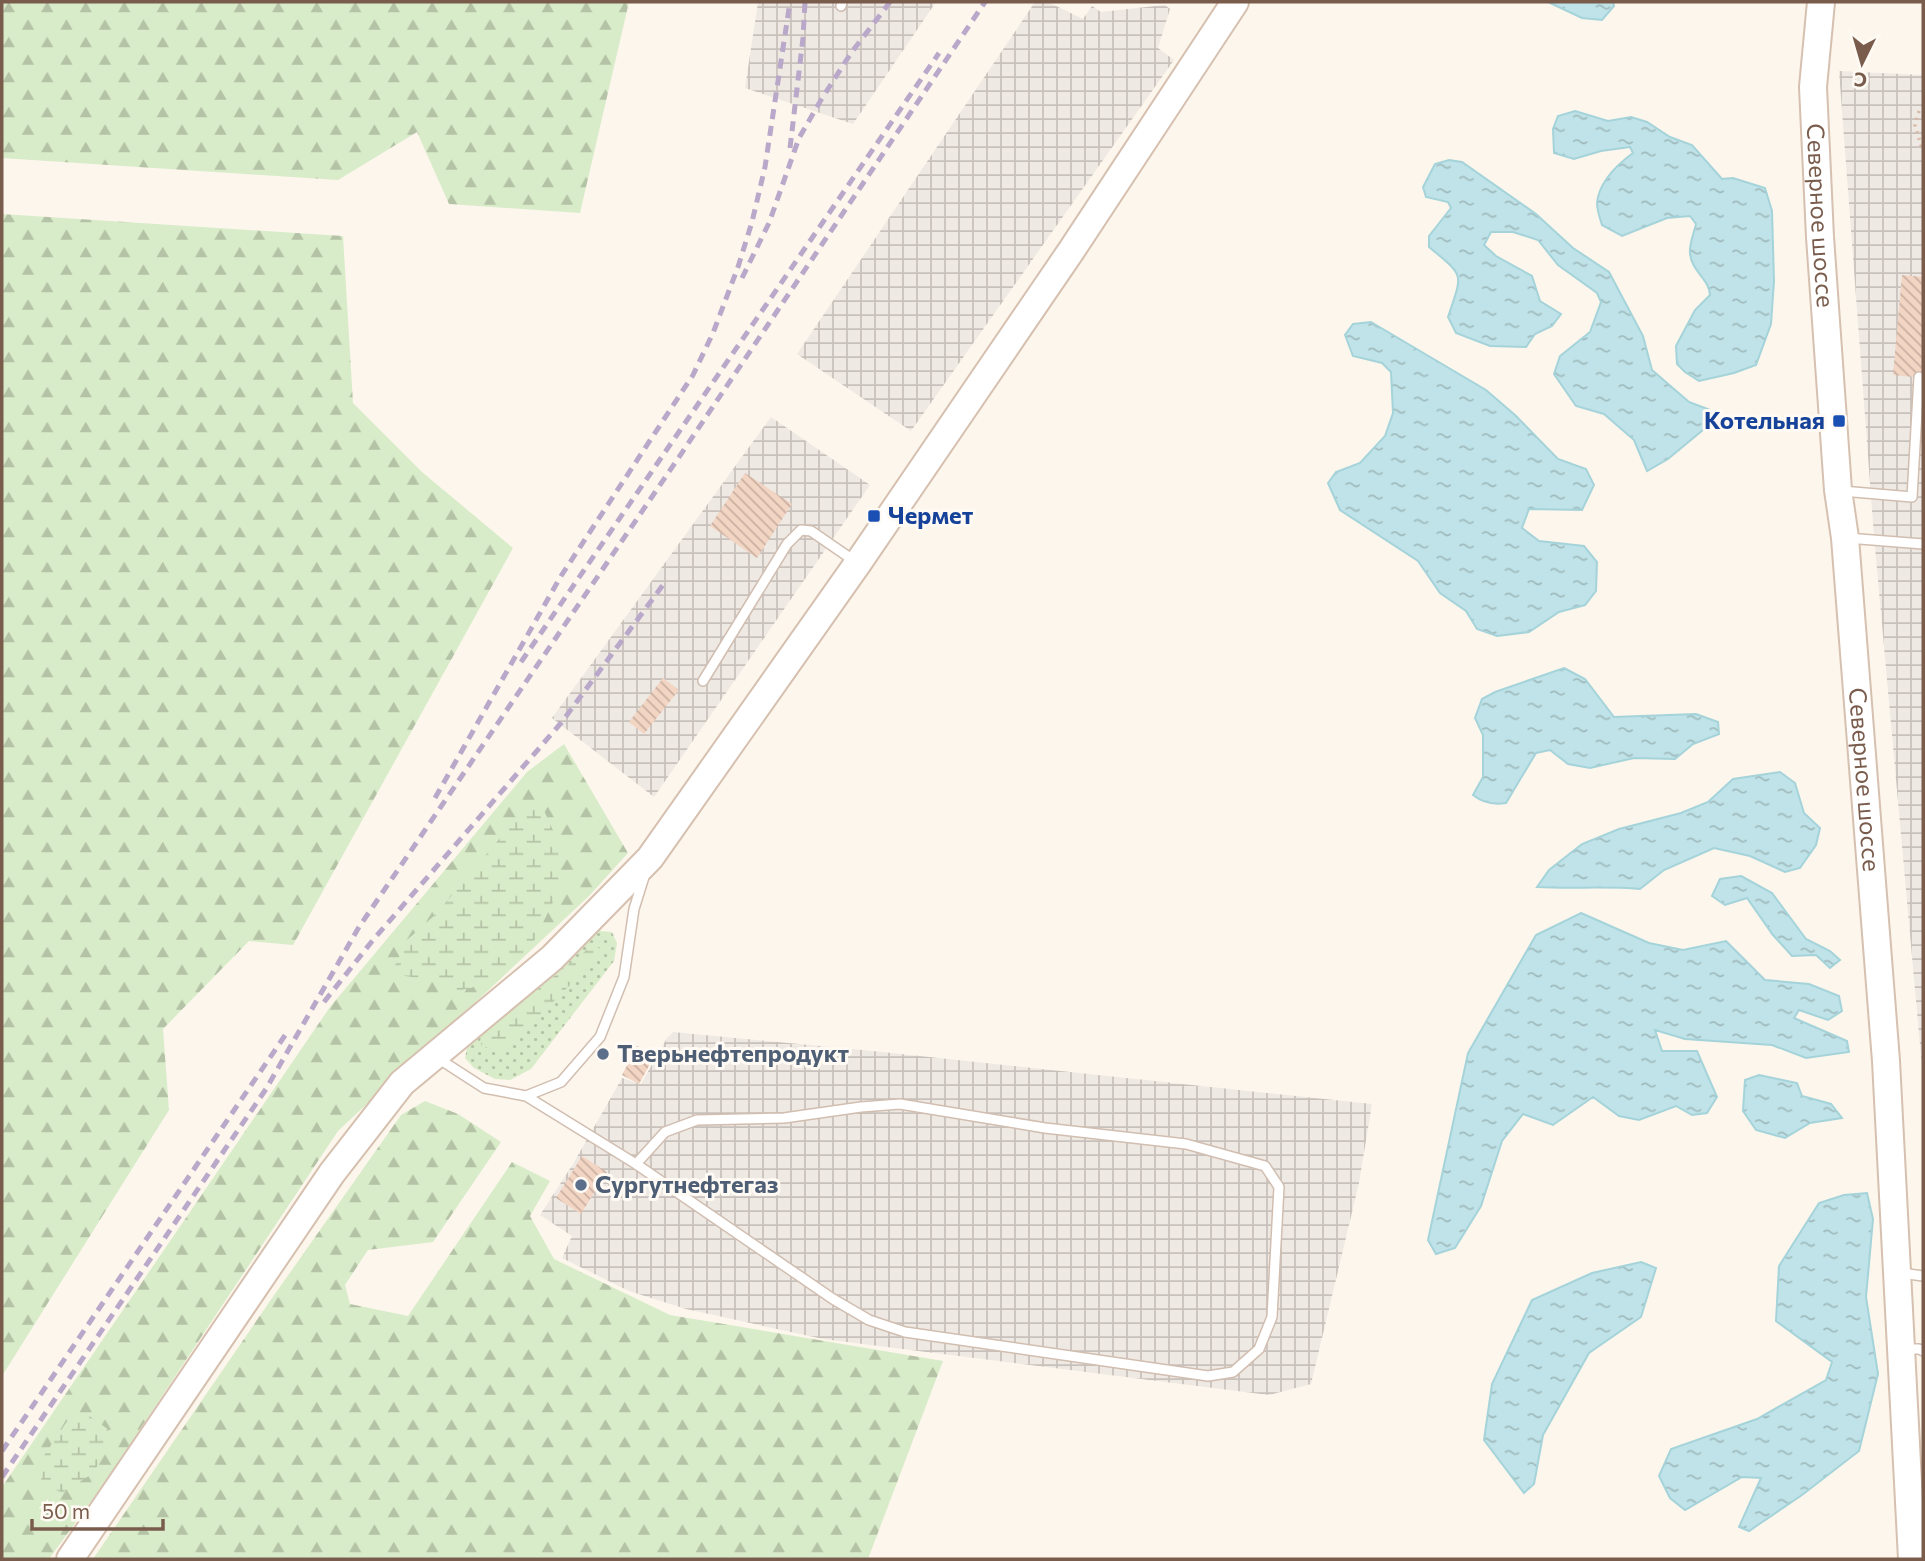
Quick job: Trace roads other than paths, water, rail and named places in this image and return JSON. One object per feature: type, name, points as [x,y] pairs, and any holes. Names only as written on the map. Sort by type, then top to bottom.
[{"type":"street","points":[[70,1559],[332,1173],[402,1083],[552,958],[650,858],[858,563],[1071,251],[1235,2]]},
{"type":"street","name":"Северное шоссе","points":[[1821,2],[1813,87],[1820,237],[1838,490],[1845,538],[1886,1061],[1897,1273],[1912,1350],[1917,1509],[1913,1559]]},
{"type":"lane","points":[[1838,490],[1912,497],[1919,377]]},
{"type":"lane","points":[[702,681],[787,544],[801,530],[811,531],[858,563]]},
{"type":"lane","points":[[1845,538],[1923,544]]},
{"type":"lane","points":[[526,1096],[561,1082],[600,1037],[624,977],[634,909],[650,858]]},
{"type":"lane","points":[[435,1056],[484,1088],[526,1096],[636,1164],[833,1299],[869,1320],[905,1332],[1208,1376],[1233,1372],[1259,1349],[1272,1317],[1279,1187],[1265,1166],[1186,1144],[1045,1128],[900,1104],[784,1118],[697,1120],[665,1132],[636,1164]]},
{"type":"lane","points":[[1897,1273],[1923,1276]]},
{"type":"water","points":[[1548,2],[1613,2],[1614,6],[1602,20],[1582,18]]},
{"type":"water","points":[[1575,111],[1608,121],[1631,117],[1647,122],[1670,137],[1692,145],[1722,179],[1733,178],[1765,188],[1772,211],[1774,281],[1771,324],[1756,365],[1699,381],[1677,364],[1676,346],[1695,310],[1710,295],[1691,259],[1690,246],[1696,224],[1690,216],[1667,218],[1622,236],[1602,225],[1597,203],[1601,188],[1616,168],[1633,153],[1630,147],[1601,151],[1574,159],[1554,153],[1553,129],[1558,116]]},
{"type":"water","points":[[1449,160],[1462,162],[1536,214],[1573,248],[1609,272],[1643,336],[1652,370],[1689,402],[1710,410],[1709,425],[1668,459],[1647,471],[1634,440],[1604,414],[1576,406],[1554,374],[1560,356],[1590,332],[1601,302],[1597,293],[1558,265],[1538,240],[1513,232],[1491,232],[1484,245],[1496,256],[1532,276],[1540,301],[1561,314],[1552,326],[1535,334],[1526,347],[1490,346],[1456,333],[1448,317],[1458,276],[1449,264],[1429,247],[1429,236],[1451,208],[1448,202],[1426,197],[1423,187],[1435,164]]},
{"type":"water","points":[[1371,322],[1486,390],[1558,459],[1586,469],[1594,485],[1582,510],[1529,509],[1522,528],[1539,541],[1584,546],[1597,562],[1596,591],[1585,605],[1559,612],[1529,632],[1497,636],[1477,629],[1466,611],[1440,593],[1418,561],[1340,510],[1328,483],[1336,472],[1360,463],[1385,436],[1393,413],[1391,372],[1382,363],[1353,356],[1345,335],[1353,324]]},
{"type":"water","points":[[1564,668],[1585,679],[1614,717],[1696,714],[1718,722],[1719,734],[1693,744],[1675,759],[1634,758],[1590,768],[1568,764],[1550,750],[1536,753],[1506,803],[1489,803],[1477,798],[1473,795],[1483,777],[1483,735],[1475,718],[1482,699]]},
{"type":"water","points":[[1780,772],[1795,783],[1804,813],[1820,828],[1816,845],[1800,868],[1785,872],[1750,856],[1714,848],[1664,870],[1640,889],[1537,887],[1549,870],[1582,844],[1619,829],[1681,813],[1708,802],[1733,779]]},
{"type":"water","points":[[1741,876],[1772,893],[1806,939],[1830,951],[1840,960],[1830,968],[1816,955],[1792,956],[1773,935],[1747,898],[1725,905],[1712,896],[1720,879]]},
{"type":"water","points":[[1581,913],[1649,943],[1683,950],[1726,941],[1765,980],[1809,984],[1839,996],[1842,1011],[1828,1020],[1799,1010],[1794,1018],[1847,1041],[1849,1052],[1806,1058],[1772,1045],[1685,1039],[1655,1030],[1662,1051],[1697,1051],[1717,1097],[1707,1113],[1692,1115],[1676,1106],[1639,1120],[1619,1116],[1593,1097],[1553,1125],[1523,1114],[1502,1141],[1481,1206],[1455,1248],[1436,1254],[1428,1240],[1468,1053],[1536,935]]},
{"type":"water","points":[[1759,1075],[1797,1083],[1802,1096],[1831,1104],[1842,1118],[1810,1123],[1785,1138],[1756,1130],[1743,1111],[1745,1080]]},
{"type":"water","points":[[1867,1193],[1873,1219],[1866,1297],[1878,1374],[1859,1451],[1749,1531],[1739,1527],[1761,1478],[1742,1477],[1685,1510],[1670,1498],[1659,1476],[1671,1449],[1757,1419],[1826,1380],[1832,1362],[1776,1321],[1779,1266],[1819,1203],[1844,1195]]},
{"type":"water","points":[[1641,1262],[1656,1268],[1641,1317],[1589,1353],[1543,1435],[1534,1484],[1524,1493],[1484,1440],[1492,1384],[1532,1300],[1592,1273]]},
{"type":"railway","points":[[435,798],[561,576],[693,375],[713,333],[738,267],[765,167],[790,2]]},
{"type":"railway","points":[[790,148],[805,2]]},
{"type":"railway","points":[[742,278],[769,223],[799,138],[851,53],[890,2]]},
{"type":"railway","points":[[2,1477],[266,1089],[359,927],[985,2]]},
{"type":"railway","points":[[521,662],[939,53]]},
{"type":"railway","points":[[324,1002],[373,940],[561,723],[663,585]]},
{"type":"railway","points":[[2,1451],[288,1031]]},
{"type":"place","name":"Котельная","points":[[1839,421]]},
{"type":"place","name":"Чермет","points":[[874,516]]},
{"type":"place","name":"Тверьнефтепродукт","points":[[603,1054]]},
{"type":"place","name":"Сургутнефтегаз","points":[[581,1185]]}]
